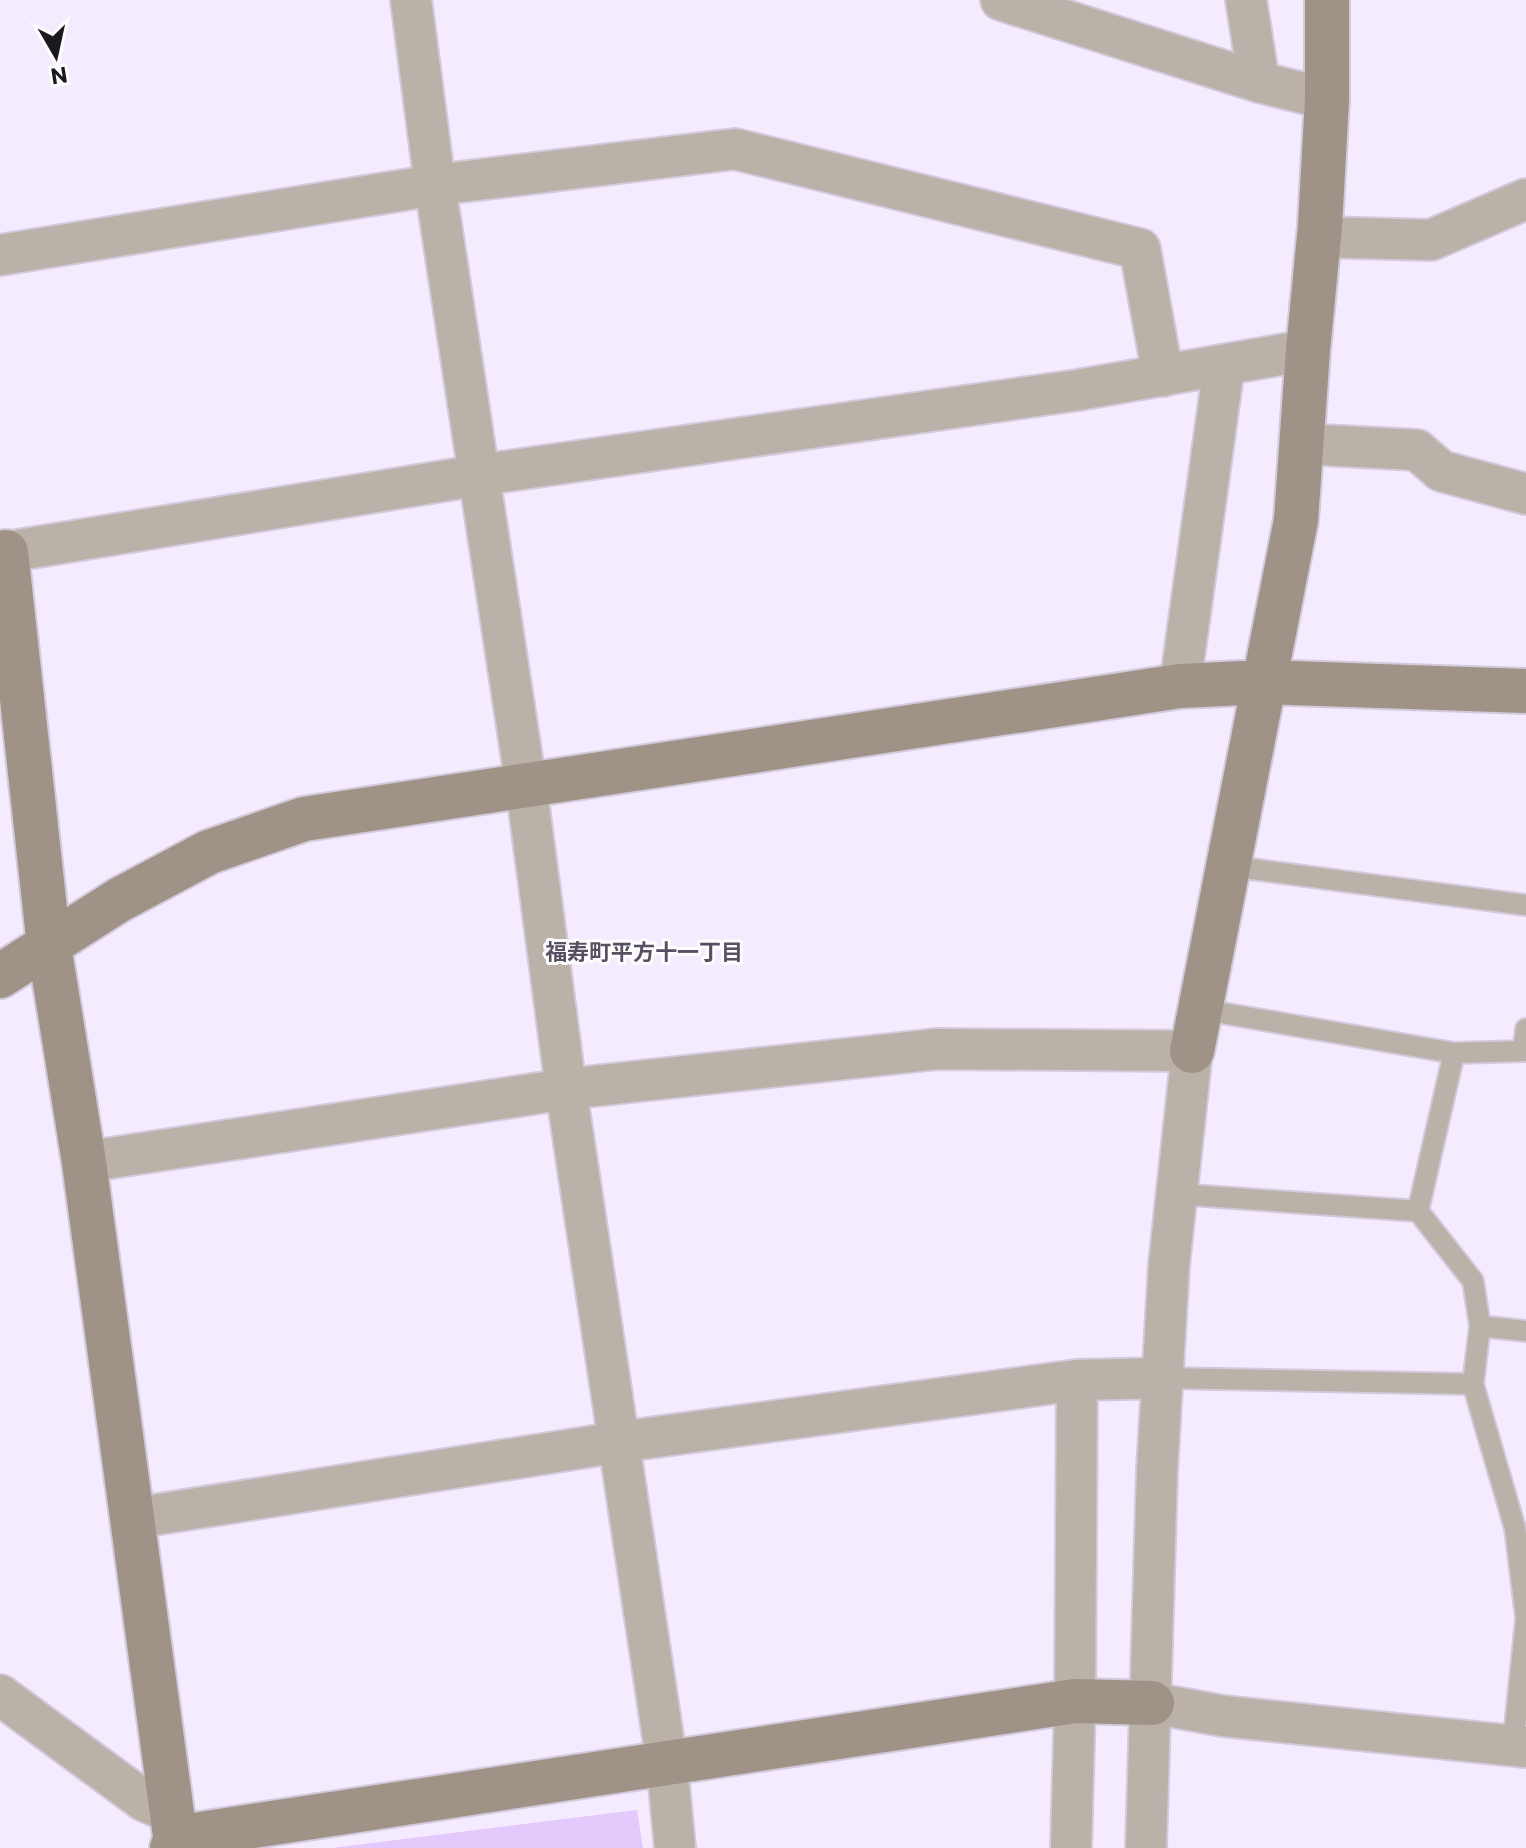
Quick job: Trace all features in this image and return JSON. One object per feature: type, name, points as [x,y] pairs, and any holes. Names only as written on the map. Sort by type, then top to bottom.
[{"type":"street","points":[[411,0],[435,185],[526,785],[566,1089],[667,1764],[675,1848]]},
{"type":"street","points":[[1001,0],[1259,82],[1327,99]]},
{"type":"street","points":[[1246,0],[1259,82]]},
{"type":"street","points":[[1146,1848],[1157,1471],[1169,1265],[1195,1030],[1296,520],[1319,237],[1327,99],[1327,0]]},
{"type":"street","points":[[0,255],[435,185],[735,149],[1140,249],[1163,376]]},
{"type":"street","points":[[1319,237],[1431,240],[1526,199]]},
{"type":"street","points":[[173,1835],[134,1518],[84,1162],[49,946],[3,552],[480,475],[1163,376],[1308,350]]},
{"type":"street","points":[[1180,686],[1224,366]]},
{"type":"street","points":[[1302,444],[1417,450],[1441,471],[1526,494]]},
{"type":"street","points":[[0,976],[119,900],[209,852],[304,819],[1180,686],[1265,682],[1526,691]]},
{"type":"street","points":[[84,1162],[566,1089],[937,1049],[1195,1030]]},
{"type":"street","points":[[134,1518],[619,1442],[1077,1380],[1164,1378]]},
{"type":"street","points":[[1071,1848],[1077,1380]]},
{"type":"street","points":[[0,1695],[143,1800],[173,1835],[194,1835],[1075,1701],[1152,1703],[1223,1716],[1520,1747]]},
{"type":"lane","points":[[1228,866],[1526,905]]},
{"type":"lane","points":[[1195,1030],[1454,1053],[1525,1051],[1526,1029]]},
{"type":"lane","points":[[1418,1211],[1454,1053]]},
{"type":"lane","points":[[1176,1194],[1418,1211],[1473,1281],[1480,1326],[1473,1384],[1515,1528],[1526,1619],[1520,1747]]},
{"type":"lane","points":[[1480,1326],[1526,1331]]},
{"type":"lane","points":[[1164,1378],[1473,1384]]},
{"type":"shaded area","points":[[637,1810],[643,1848],[332,1848]]},
{"type":"district","name":"福寿町平方十一丁目","points":[[644,952]]}]
